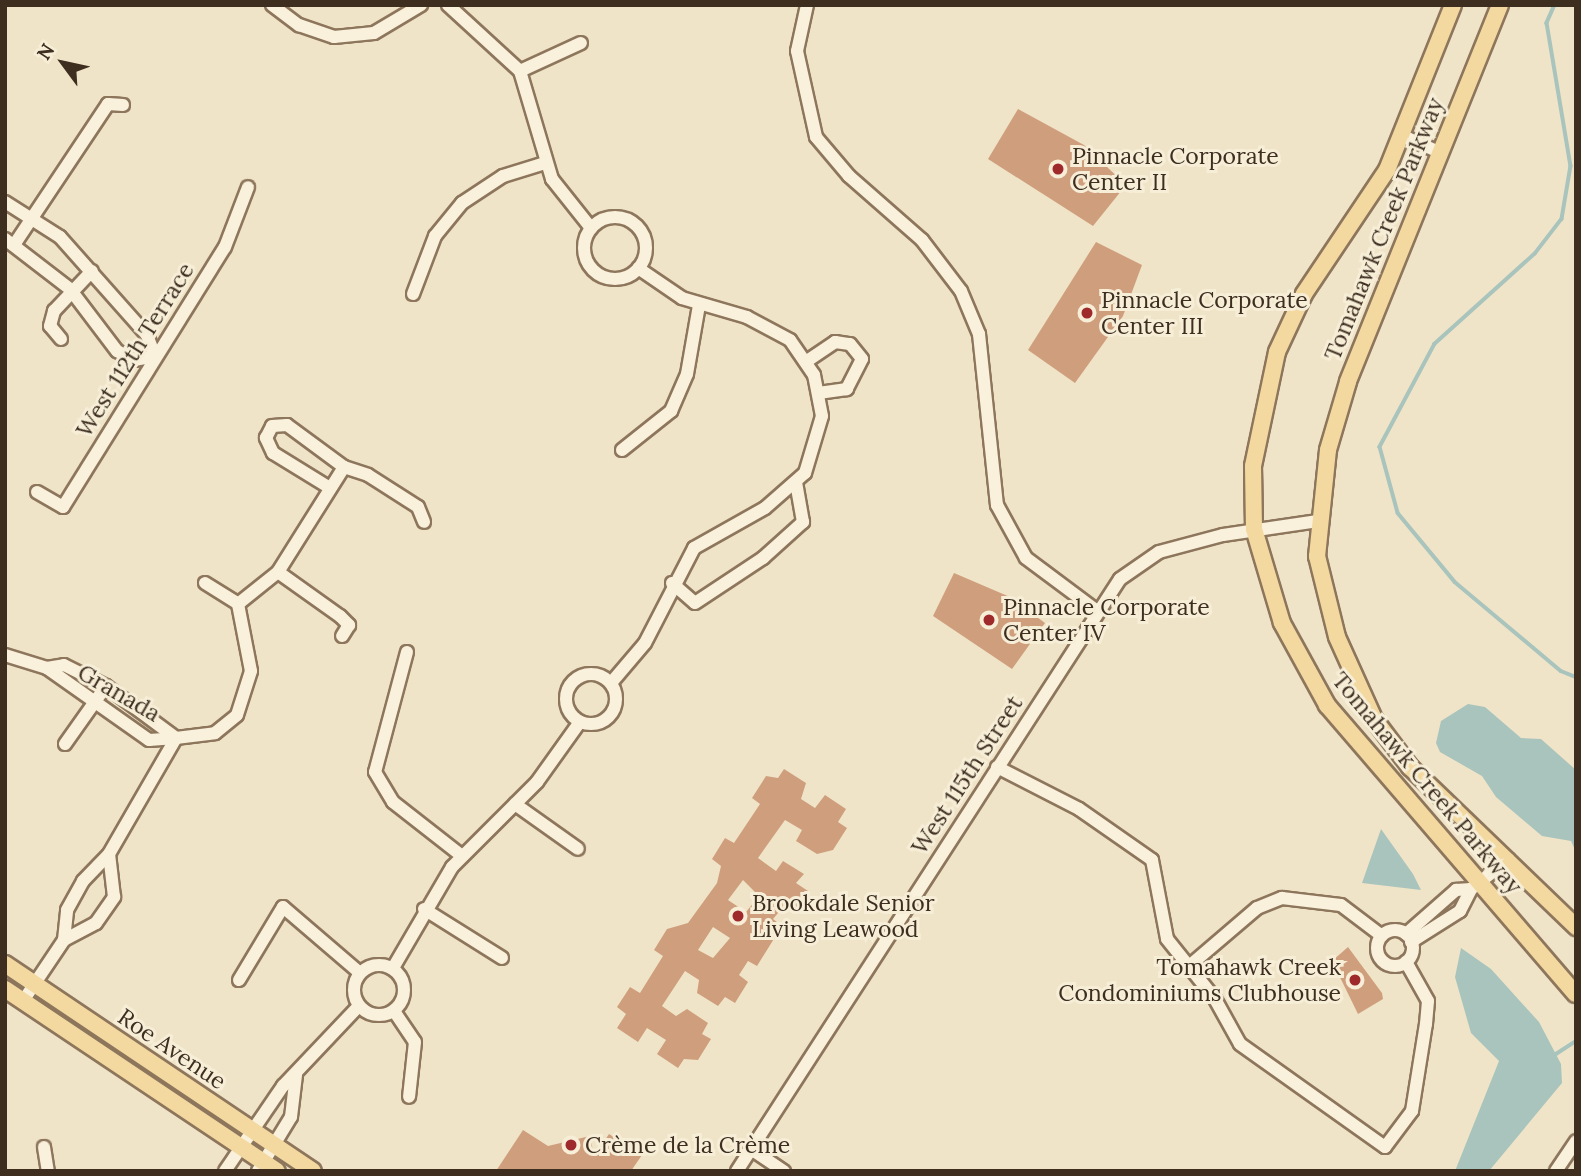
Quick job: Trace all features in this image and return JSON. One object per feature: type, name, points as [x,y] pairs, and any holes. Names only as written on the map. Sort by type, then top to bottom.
[{"type":"main road","name":"Tomahawk Creek Parkway","points":[[1453,5],[1403,136],[1304,294],[1277,352],[1253,466],[1254,529],[1265,578],[1300,663],[1327,705],[1475,886],[1576,994]]},
{"type":"main road","name":"Tomahawk Creek Parkway","points":[[1500,5],[1348,382],[1328,450],[1318,521],[1322,592],[1374,719],[1410,767],[1509,859],[1576,927]]},
{"type":"main road","name":"Roe Avenue","points":[[5,964],[313,1171]]},
{"type":"main road","name":"Roe Avenue","points":[[5,989],[241,1146],[266,1168]]},
{"type":"street","points":[[272,5],[299,25],[334,37],[374,33],[421,5]]},
{"type":"street","points":[[448,5],[520,71],[545,163],[559,193],[591,228]]},
{"type":"street","points":[[807,5],[797,51],[816,137],[849,176],[922,240],[961,291],[979,334],[997,505],[1026,558],[1097,611]]},
{"type":"street","points":[[520,71],[581,43]]},
{"type":"street","points":[[5,202],[33,217],[92,271],[147,335],[155,356],[134,360],[117,351],[71,289],[11,240],[33,217],[108,104],[123,104]]},
{"type":"street","points":[[1403,136],[1439,152]]},
{"type":"street","points":[[412,294],[435,236],[462,203],[503,176],[545,163]]},
{"type":"street","name":"West 112th Terrace","points":[[37,492],[63,507],[225,247],[248,187]]},
{"type":"street","points":[[612,216],[632,221],[646,249],[638,268],[612,279],[594,271],[584,254],[591,228],[612,216]]},
{"type":"street","points":[[611,682],[645,643],[672,583],[704,540],[796,484],[818,446],[820,393],[807,361],[770,327],[699,305],[638,268]]},
{"type":"street","points":[[61,339],[50,320],[71,289],[92,271]]},
{"type":"street","points":[[622,450],[671,411],[687,374],[699,305]]},
{"type":"street","points":[[807,361],[835,342],[850,344],[862,359],[862,369],[847,388],[820,393]]},
{"type":"street","points":[[330,488],[273,453],[267,432],[287,425],[344,467],[418,507],[424,522]]},
{"type":"street","points":[[205,583],[238,604],[278,572],[344,467]]},
{"type":"street","points":[[672,583],[695,603],[763,558],[803,522],[796,484]]},
{"type":"street","name":"West 115th Street","points":[[739,1170],[1120,579],[1159,552],[1254,529],[1318,521]]},
{"type":"street","points":[[278,572],[340,616],[349,625],[342,636]]},
{"type":"street","name":"Granada","points":[[47,668],[90,703],[149,740],[215,733],[246,700],[251,671],[238,604]]},
{"type":"street","points":[[407,652],[375,772],[393,802],[462,856]]},
{"type":"street","points":[[5,655],[47,668],[64,665],[106,686],[176,738],[109,855],[67,910],[64,940],[23,1001]]},
{"type":"street","points":[[592,673],[611,682],[617,702],[610,716],[596,724],[580,722],[565,701],[570,685],[592,673]]},
{"type":"street","points":[[65,744],[90,703],[106,686]]},
{"type":"street","points":[[393,968],[424,909],[462,856],[515,804],[580,722]]},
{"type":"street","points":[[997,767],[1079,809],[1152,860],[1167,939],[1240,1044],[1385,1147],[1412,1111],[1426,1024],[1428,1001],[1406,962],[1409,938],[1456,890],[1475,886]]},
{"type":"street","points":[[515,804],[578,849]]},
{"type":"street","points":[[64,940],[96,923],[114,897],[109,855]]},
{"type":"street","points":[[1188,967],[1257,908],[1282,898],[1341,905],[1382,936],[1409,938],[1460,911],[1475,886],[1509,859]]},
{"type":"street","points":[[239,980],[283,907],[360,973]]},
{"type":"street","points":[[424,909],[502,958]]},
{"type":"street","points":[[1382,936],[1380,958],[1395,966],[1406,962]]},
{"type":"street","points":[[393,968],[375,965],[360,973],[354,990],[359,1006],[373,1015],[394,1011]]},
{"type":"street","points":[[393,968],[405,989],[394,1011]]},
{"type":"street","points":[[225,1171],[251,1130],[296,1075],[359,1006]]},
{"type":"street","points":[[394,1011],[415,1042],[409,1097]]},
{"type":"street","points":[[266,1168],[291,1117],[296,1075]]},
{"type":"street","points":[[1556,1171],[1576,1141]]},
{"type":"street","points":[[44,1147],[48,1171]]},
{"type":"street","points":[[751,1149],[784,1171]]},
{"type":"water","points":[[1468,704],[1485,707],[1521,738],[1541,739],[1576,770],[1576,852],[1571,841],[1542,836],[1496,797],[1482,776],[1440,752],[1436,743],[1441,721]]},
{"type":"water","points":[[1381,829],[1413,874],[1421,890],[1362,883]]},
{"type":"water","points":[[1461,948],[1491,969],[1539,1022],[1561,1064],[1562,1083],[1489,1171],[1455,1171],[1499,1061],[1471,1033],[1455,977]]},
{"type":"building","name":"Pinnacle Corporate Center II","points":[[1018,109],[1084,145],[1126,185],[1093,226],[988,159]]},
{"type":"building","name":"Pinnacle Corporate Center III","points":[[1096,242],[1142,265],[1123,316],[1075,383],[1028,350]]},
{"type":"building","name":"Pinnacle Corporate Center IV","points":[[954,573],[1010,597],[1045,623],[1012,669],[933,616]]},
{"type":"building","name":"Brookdale Senior Living Leawood","points":[[784,769],[806,783],[801,799],[815,808],[825,795],[846,809],[838,822],[847,828],[833,850],[817,854],[796,841],[802,830],[785,820],[758,858],[776,871],[783,861],[804,874],[796,883],[808,891],[794,912],[784,906],[773,919],[782,926],[757,966],[748,961],[739,975],[748,982],[735,1003],[725,997],[718,1006],[697,993],[699,980],[685,971],[662,1006],[676,1016],[687,1009],[708,1023],[702,1034],[711,1039],[698,1060],[684,1059],[678,1068],[657,1054],[666,1040],[647,1028],[638,1042],[617,1028],[626,1014],[617,1007],[630,987],[640,993],[663,956],[654,950],[667,929],[688,923],[717,883],[721,866],[712,859],[725,838],[734,843],[760,804],[752,798],[766,776],[778,778]],"holes":[[[743,880],[759,896],[746,912],[728,900]],[[713,927],[730,938],[713,958],[698,950]]]},
{"type":"building","name":"Tomahawk Creek Condominiums Clubhouse","points":[[1348,947],[1382,993],[1383,999],[1358,1014],[1332,961]]},
{"type":"building","name":"Crème de la Crème","points":[[523,1130],[548,1146],[590,1136],[594,1156],[609,1134],[642,1155],[631,1171],[496,1171]]},
{"type":"waterway","points":[[1555,5],[1547,23],[1571,166],[1562,219],[1535,254],[1435,344],[1380,447],[1398,513],[1455,582],[1561,671],[1576,677]]},
{"type":"waterway","points":[[1556,1054],[1576,1041]]},
{"type":"place","name":"Pinnacle Corporate Center II","points":[[1058,169]]},
{"type":"place","name":"Pinnacle Corporate Center III","points":[[1087,313]]},
{"type":"place","name":"Pinnacle Corporate Center IV","points":[[989,620]]},
{"type":"place","name":"Brookdale Senior Living Leawood","points":[[738,916]]},
{"type":"place","name":"Tomahawk Creek Condominiums Clubhouse","points":[[1355,980]]},
{"type":"place","name":"Crème de la Crème","points":[[571,1145]]}]
